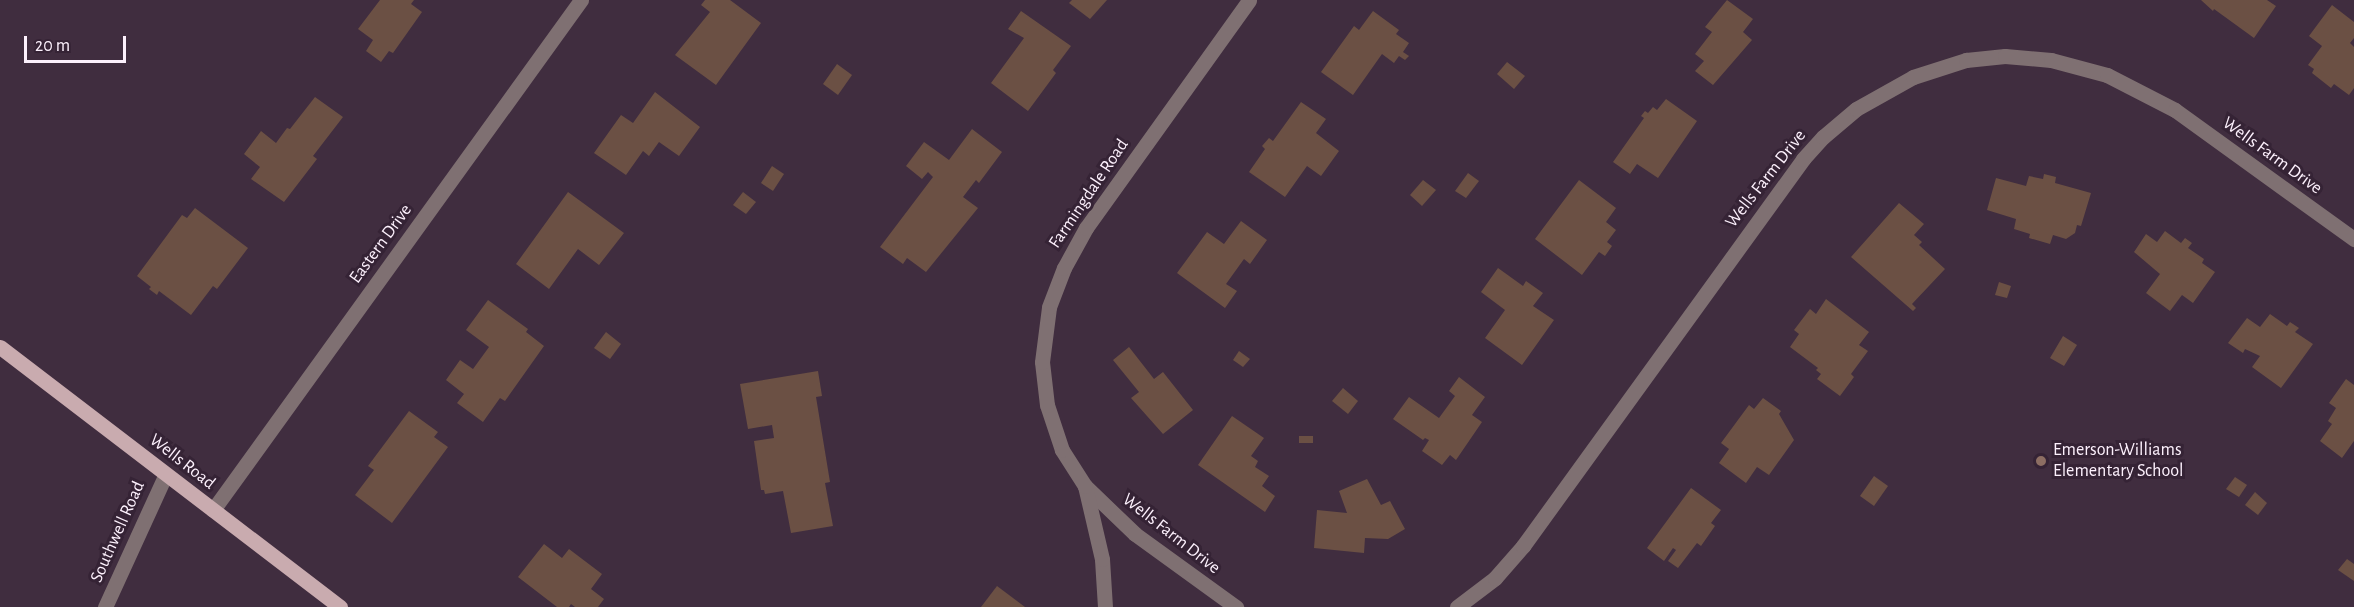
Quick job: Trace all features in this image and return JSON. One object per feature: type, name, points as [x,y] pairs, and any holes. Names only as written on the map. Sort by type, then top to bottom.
[{"type":"main road","name":"Wells Road","points":[[0,347],[340,607]]},
{"type":"street","name":"Eastern Drive","points":[[213,510],[581,0]]},
{"type":"street","name":"Farmingdale Road","points":[[1104,607],[1102,559],[1085,486],[1057,440],[1046,397],[1043,348],[1053,294],[1070,255],[1086,228],[1249,0]]},
{"type":"street","name":"Wells Farm Drive","points":[[1457,607],[1495,578],[1523,546],[1803,159],[1823,136],[1856,109],[1913,77],[1966,60],[2005,56],[2051,60],[2107,75],[2175,110],[2354,239]]},
{"type":"street","name":"Southwell Road","points":[[105,607],[166,474]]},
{"type":"street","name":"Wells Farm Drive","points":[[1085,486],[1135,534],[1236,607]]},
{"type":"building","points":[[380,0],[414,0],[411,4],[422,12],[393,53],[389,51],[381,62],[366,51],[373,40],[358,29]]},
{"type":"building","points":[[705,0],[730,0],[761,23],[716,85],[675,55],[710,12],[701,5]]},
{"type":"building","points":[[1072,0],[1107,0],[1090,19],[1069,3]]},
{"type":"building","points":[[1727,0],[1753,19],[1743,32],[1752,40],[1713,85],[1695,71],[1704,61],[1695,54],[1712,32],[1705,27]]},
{"type":"building","points":[[2201,0],[2267,0],[2276,6],[2254,38],[2214,9],[2213,11]]},
{"type":"building","points":[[2332,5],[2354,22],[2354,38],[2350,43],[2354,47],[2354,88],[2349,95],[2334,84],[2331,88],[2312,73],[2314,69],[2308,65],[2322,46],[2309,36]]},
{"type":"building","points":[[1021,11],[1071,46],[1053,70],[1056,73],[1028,111],[991,83],[1024,38],[1008,29]]},
{"type":"building","points":[[1373,11],[1399,30],[1396,34],[1409,43],[1403,52],[1409,56],[1405,60],[1399,56],[1394,63],[1382,54],[1353,95],[1321,72],[1354,26],[1359,30]]},
{"type":"building","points":[[1507,62],[1525,76],[1514,89],[1497,74]]},
{"type":"building","points":[[837,64],[852,75],[838,95],[823,84]]},
{"type":"building","points":[[655,92],[700,127],[679,156],[659,142],[649,156],[643,151],[626,175],[594,153],[621,115],[633,123]]},
{"type":"building","points":[[315,97],[343,117],[313,156],[317,159],[284,202],[251,179],[260,167],[244,154],[261,131],[276,143]]},
{"type":"building","points":[[1666,99],[1697,121],[1658,178],[1637,164],[1630,174],[1613,162],[1644,118],[1641,116],[1645,111],[1648,113],[1653,107],[1657,110]]},
{"type":"building","points":[[1301,102],[1326,119],[1316,133],[1339,151],[1321,176],[1307,166],[1285,197],[1249,172],[1265,149],[1262,146],[1269,138],[1273,141]]},
{"type":"building","points":[[972,129],[1002,152],[979,183],[976,180],[963,197],[978,208],[926,272],[907,258],[903,264],[880,247],[933,177],[928,172],[922,179],[906,166],[924,142],[949,160]]},
{"type":"building","points":[[772,166],[784,174],[773,191],[761,183]]},
{"type":"building","points":[[1468,173],[1479,181],[1466,198],[1455,191]]},
{"type":"building","points":[[2044,174],[2056,177],[2055,183],[2091,193],[2081,226],[2077,225],[2075,233],[2066,239],[2053,235],[2050,244],[2029,238],[2030,234],[2014,229],[2016,219],[1987,210],[1996,178],[2026,186],[2029,176],[2043,179]]},
{"type":"building","points":[[1423,180],[1436,190],[1422,206],[1410,195]]},
{"type":"building","points":[[1579,180],[1616,208],[1606,222],[1616,230],[1607,242],[1612,246],[1605,256],[1599,252],[1582,275],[1535,239]]},
{"type":"building","points":[[568,192],[624,233],[599,265],[578,249],[549,289],[516,264]]},
{"type":"building","points":[[743,192],[756,202],[746,214],[733,205]]},
{"type":"building","points":[[1899,203],[1924,224],[1914,235],[1922,242],[1919,245],[1945,269],[1912,304],[1916,308],[1913,311],[1851,257]]},
{"type":"building","points":[[195,208],[248,248],[217,289],[213,286],[191,315],[159,291],[157,295],[137,276],[182,215],[187,218]]},
{"type":"building","points":[[1241,221],[1267,240],[1250,264],[1244,259],[1226,284],[1237,291],[1225,308],[1177,273],[1207,232],[1224,244]]},
{"type":"building","points":[[2165,231],[2181,243],[2185,238],[2192,243],[2188,248],[2204,259],[2202,263],[2215,272],[2193,303],[2182,295],[2170,311],[2146,293],[2160,274],[2134,252],[2146,234],[2157,242]]},
{"type":"building","points":[[1498,268],[1523,286],[1526,281],[1543,293],[1533,306],[1554,320],[1522,365],[1485,338],[1505,310],[1481,292]]},
{"type":"building","points":[[1999,282],[2011,286],[2007,298],[1995,295]]},
{"type":"building","points":[[1826,299],[1869,332],[1859,345],[1868,351],[1851,374],[1854,377],[1840,396],[1817,379],[1821,374],[1816,370],[1818,368],[1790,347],[1799,334],[1794,330],[1810,309],[1816,314]]},
{"type":"building","points":[[488,300],[528,329],[526,332],[544,346],[505,401],[500,398],[483,422],[457,403],[464,394],[446,380],[460,360],[473,369],[489,347],[466,330]]},
{"type":"building","points":[[2270,314],[2287,326],[2290,322],[2299,328],[2295,332],[2313,344],[2281,388],[2252,367],[2260,356],[2245,349],[2243,353],[2228,343],[2247,318],[2260,327]]},
{"type":"building","points":[[606,332],[621,344],[610,359],[594,348]]},
{"type":"building","points":[[2063,336],[2077,345],[2064,366],[2050,358]]},
{"type":"building","points":[[1129,347],[1154,379],[1163,372],[1193,410],[1163,434],[1131,398],[1139,392],[1113,360]]},
{"type":"building","points":[[1239,351],[1250,359],[1243,367],[1233,360]]},
{"type":"building","points":[[818,371],[822,396],[816,397],[830,482],[825,483],[833,526],[791,533],[783,491],[765,494],[764,490],[761,490],[754,441],[774,438],[772,425],[748,429],[740,384]]},
{"type":"building","points":[[1459,377],[1485,397],[1472,415],[1482,422],[1456,460],[1450,455],[1442,465],[1422,451],[1429,440],[1425,438],[1423,440],[1393,419],[1409,397],[1439,418],[1455,396],[1449,391]]},
{"type":"building","points":[[2346,379],[2354,385],[2354,441],[2342,458],[2320,441],[2332,424],[2328,421],[2336,408],[2329,403]]},
{"type":"building","points":[[1343,388],[1358,401],[1348,414],[1332,401]]},
{"type":"building","points":[[1763,398],[1781,411],[1779,414],[1794,440],[1769,475],[1757,467],[1746,483],[1719,463],[1729,449],[1721,443],[1749,405],[1754,409]]},
{"type":"building","points":[[409,411],[438,432],[434,437],[448,447],[392,523],[355,495],[374,470],[368,466]]},
{"type":"building","points":[[1232,416],[1264,438],[1251,456],[1258,461],[1255,467],[1269,476],[1262,486],[1275,496],[1265,512],[1198,465]]},
{"type":"building","points":[[1299,436],[1313,436],[1313,443],[1299,443]]},
{"type":"building","points":[[1874,476],[1888,486],[1874,506],[1860,496]]},
{"type":"building","points":[[2235,477],[2247,485],[2239,497],[2226,489]]},
{"type":"building","points":[[1367,479],[1381,505],[1390,501],[1405,529],[1388,539],[1365,538],[1364,553],[1314,548],[1317,510],[1347,513],[1339,491]]},
{"type":"building","points":[[1691,488],[1721,510],[1711,523],[1715,526],[1701,546],[1697,543],[1678,568],[1668,561],[1676,550],[1673,548],[1664,561],[1647,548]]},
{"type":"building","points":[[2255,492],[2267,503],[2258,515],[2245,505]]},
{"type":"building","points":[[544,544],[562,558],[569,549],[602,574],[591,589],[604,599],[598,607],[575,607],[571,604],[569,607],[557,607],[518,577]]},
{"type":"building","points":[[2347,559],[2354,564],[2354,581],[2338,570]]},
{"type":"building","points":[[997,586],[1025,607],[981,607]]},
{"type":"place","name":"Emerson-Williams Elementary School","points":[[2041,461]]}]
